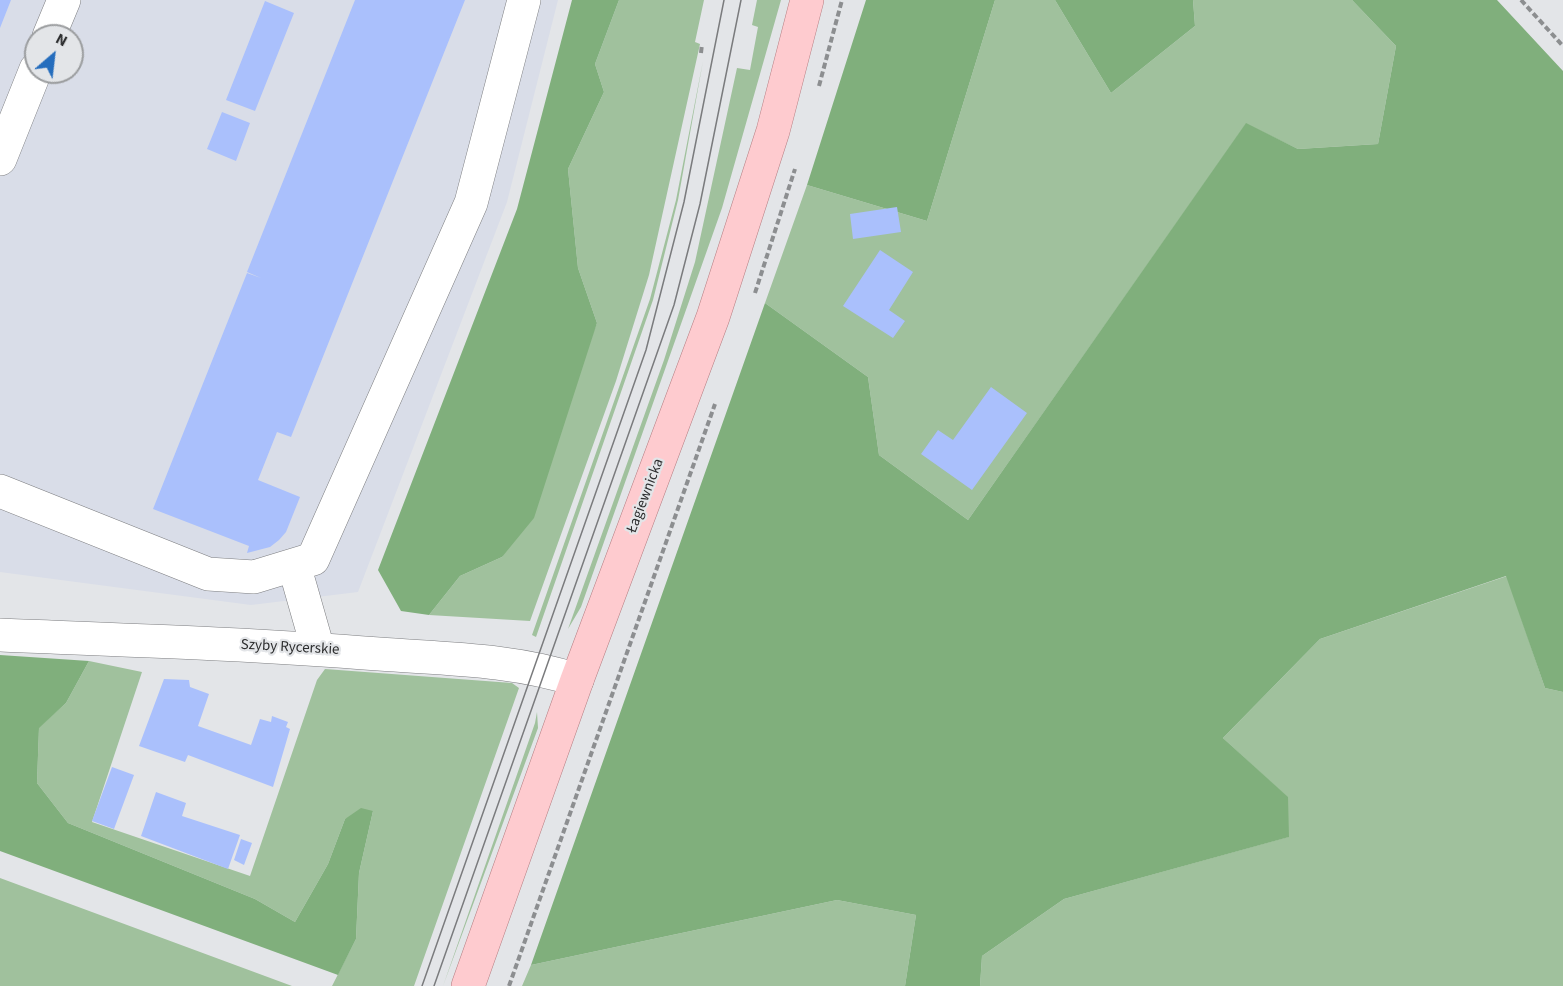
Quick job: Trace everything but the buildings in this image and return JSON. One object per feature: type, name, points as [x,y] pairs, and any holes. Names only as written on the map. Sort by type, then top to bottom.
[{"type":"main road","name":"Łagiewnicka","points":[[468,986],[577,680],[721,296],[772,131],[807,0]]},
{"type":"street","points":[[54,24],[64,0]]},
{"type":"street","points":[[0,491],[208,574],[254,577],[313,559],[471,203],[524,0]]},
{"type":"street","points":[[0,159],[30,84]]},
{"type":"street","points":[[294,565],[318,649]]},
{"type":"street","name":"Szyby Rycerskie","points":[[0,635],[318,649],[534,667],[577,680]]},
{"type":"path","points":[[1521,0],[1563,46]]},
{"type":"path","points":[[701,53],[702,44]]},
{"type":"shaded area","points":[[0,0],[558,0],[507,202],[358,592],[251,605],[0,572]]},
{"type":"green space","points":[[572,0],[619,0],[595,64],[604,92],[568,169],[578,268],[597,323],[534,518],[502,557],[460,576],[429,615],[401,611],[378,570],[517,209]]},
{"type":"green space","points":[[619,0],[704,0],[695,42],[700,44],[649,275],[616,381],[530,621],[429,615],[460,576],[502,557],[597,323],[578,268],[568,169],[604,92],[595,64]]},
{"type":"green space","points":[[757,0],[781,0],[722,208],[581,607],[568,629],[664,360],[695,262],[737,68],[750,70],[758,27],[752,25]]},
{"type":"green space","points":[[866,0],[995,0],[927,221],[807,185]]},
{"type":"green space","points":[[995,0],[1055,0],[1111,93],[1195,26],[1193,0],[1352,0],[1396,46],[1378,144],[1298,149],[1246,124],[968,520],[879,455],[868,377],[765,303],[807,185],[927,221]]},
{"type":"green space","points":[[1055,0],[1193,0],[1195,26],[1111,93]]},
{"type":"green space","points":[[1352,0],[1497,0],[1563,71],[1563,692],[1545,688],[1506,576],[1320,639],[1223,738],[1288,797],[1289,837],[1064,899],[982,956],[980,986],[905,986],[916,915],[837,900],[531,965],[765,303],[868,377],[879,455],[968,520],[1246,123],[1298,149],[1378,144],[1396,46]]},
{"type":"green space","points":[[703,61],[678,200],[653,300],[536,637],[532,635],[650,299],[676,200]]},
{"type":"green space","points":[[1507,576],[1545,688],[1563,692],[1563,986],[980,986],[982,956],[1064,899],[1288,837],[1287,797],[1223,738],[1320,639]]},
{"type":"green space","points":[[0,655],[89,661],[66,703],[39,728],[37,783],[68,823],[255,899],[295,922],[328,864],[345,819],[361,808],[373,811],[359,873],[356,939],[338,975],[0,851]]},
{"type":"green space","points":[[89,661],[142,672],[92,822],[250,876],[317,680],[325,669],[512,683],[519,688],[414,986],[332,986],[356,939],[359,873],[373,811],[345,819],[328,864],[295,922],[255,899],[68,823],[37,783],[39,727],[66,703]]},
{"type":"green space","points":[[537,712],[538,728],[443,986],[535,723]]},
{"type":"green space","points":[[0,878],[292,986],[0,986]]},
{"type":"green space","points":[[837,900],[916,915],[905,986],[522,986],[531,965]]},
{"type":"tram line","points":[[422,986],[646,350],[684,202],[724,0]]},
{"type":"tram line","points":[[434,986],[674,305],[700,204],[741,0]]}]
